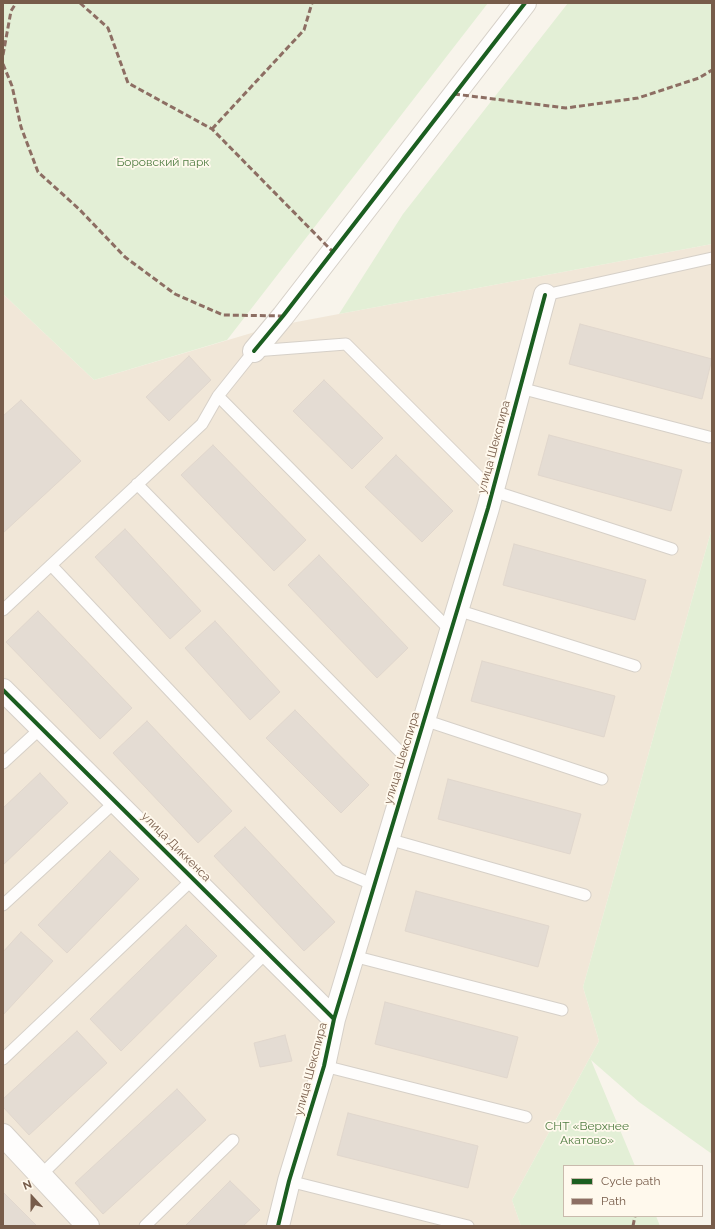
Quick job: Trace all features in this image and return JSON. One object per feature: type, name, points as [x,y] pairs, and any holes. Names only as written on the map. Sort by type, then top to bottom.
[{"type":"street","points":[[254,351],[279,321],[525,3]]},
{"type":"street","name":"улица Шекспира","points":[[278,1226],[324,1066],[334,1019],[493,491],[545,295]]},
{"type":"street","name":"улица Диккенса","points":[[3,690],[334,1019]]},
{"type":"street","points":[[3,1135],[88,1226]]},
{"type":"lane","points":[[545,295],[712,258]]},
{"type":"lane","points":[[3,610],[202,424],[218,396],[254,351],[346,344],[493,491],[672,549]]},
{"type":"lane","points":[[520,388],[709,437]]},
{"type":"lane","points":[[218,396],[454,620],[635,666]]},
{"type":"lane","points":[[137,484],[411,763]]},
{"type":"lane","points":[[51,565],[338,870],[374,885]]},
{"type":"lane","points":[[424,720],[602,779]]},
{"type":"lane","points":[[3,763],[41,728]]},
{"type":"lane","points":[[3,905],[115,802]]},
{"type":"lane","points":[[388,839],[584,895]]},
{"type":"lane","points":[[3,1059],[193,879]]},
{"type":"lane","points":[[41,1175],[267,952]]},
{"type":"lane","points":[[353,956],[562,1010]]},
{"type":"lane","points":[[324,1066],[526,1117]]},
{"type":"lane","points":[[145,1226],[233,1140]]},
{"type":"lane","points":[[290,1181],[468,1226]]},
{"type":"shaded area","points":[[712,244],[712,528],[583,987],[599,1041],[512,1200],[521,1226],[3,1226],[3,294],[94,380],[275,326]]},
{"type":"green space","name":"Боровский парк","points":[[3,3],[488,3],[227,340],[94,380],[3,294]]},
{"type":"green space","points":[[568,3],[712,3],[712,244],[339,314],[403,214]]},
{"type":"green space","name":"СНТ «Верхнее Акатово»","points":[[712,528],[712,1154],[639,1102],[591,1060],[635,1165],[563,1165],[563,1217],[656,1217],[660,1226],[521,1226],[512,1200],[599,1041],[583,987]]},
{"type":"building","points":[[580,324],[712,359],[702,399],[569,364]]},
{"type":"building","points":[[189,356],[211,380],[169,421],[146,397]]},
{"type":"building","points":[[324,380],[383,438],[352,469],[293,411]]},
{"type":"building","points":[[21,400],[81,461],[3,533],[3,416]]},
{"type":"building","points":[[549,435],[682,470],[671,511],[538,475]]},
{"type":"building","points":[[213,445],[306,540],[274,571],[181,475]]},
{"type":"building","points":[[396,455],[453,511],[422,542],[365,487]]},
{"type":"building","points":[[125,529],[201,611],[170,639],[95,557]]},
{"type":"building","points":[[514,544],[646,580],[635,620],[503,585]]},
{"type":"building","points":[[319,555],[408,648],[377,678],[288,585]]},
{"type":"building","points":[[38,611],[132,708],[100,739],[6,642]]},
{"type":"building","points":[[215,621],[280,692],[250,720],[185,648]]},
{"type":"building","points":[[482,661],[615,696],[604,737],[471,701]]},
{"type":"building","points":[[295,710],[369,785],[341,813],[266,738]]},
{"type":"building","points":[[147,721],[232,811],[198,843],[113,753]]},
{"type":"building","points":[[40,773],[68,803],[3,865],[3,808]]},
{"type":"building","points":[[448,779],[581,814],[570,854],[438,819]]},
{"type":"building","points":[[245,827],[335,922],[304,951],[214,856]]},
{"type":"building","points":[[110,851],[139,879],[67,953],[38,925]]},
{"type":"building","points":[[416,891],[549,926],[538,967],[405,931]]},
{"type":"building","points":[[186,925],[217,956],[121,1051],[90,1019]]},
{"type":"building","points":[[21,932],[53,961],[3,1015],[3,952]]},
{"type":"building","points":[[385,1002],[518,1037],[507,1078],[375,1044]]},
{"type":"building","points":[[77,1031],[107,1063],[29,1135],[3,1107],[3,1099]]},
{"type":"building","points":[[285,1035],[292,1061],[260,1067],[254,1043]]},
{"type":"building","points":[[177,1089],[206,1120],[103,1214],[75,1183]]},
{"type":"building","points":[[348,1113],[478,1146],[468,1188],[337,1155]]},
{"type":"building","points":[[230,1181],[260,1210],[243,1226],[185,1226]]},
{"type":"building","points":[[3,1192],[37,1226],[3,1226]]},
{"type":"marked path","points":[[3,55],[11,11],[16,3]]},
{"type":"marked path","points":[[80,3],[108,28],[128,83],[212,129],[333,252]]},
{"type":"marked path","points":[[212,129],[304,30],[312,3]]},
{"type":"marked path","points":[[3,64],[12,86],[21,127],[38,172],[79,209],[125,257],[175,294],[223,315],[283,316]]},
{"type":"marked path","points":[[454,94],[566,108],[638,98],[699,78],[712,70]]},
{"type":"marked path","points":[[633,1226],[635,1217]]},
{"type":"cycle path","points":[[254,351],[283,316],[525,3]]},
{"type":"cycle path","points":[[278,1226],[289,1181],[324,1066],[334,1019],[488,508],[545,295]]},
{"type":"cycle path","points":[[3,690],[334,1019]]}]
